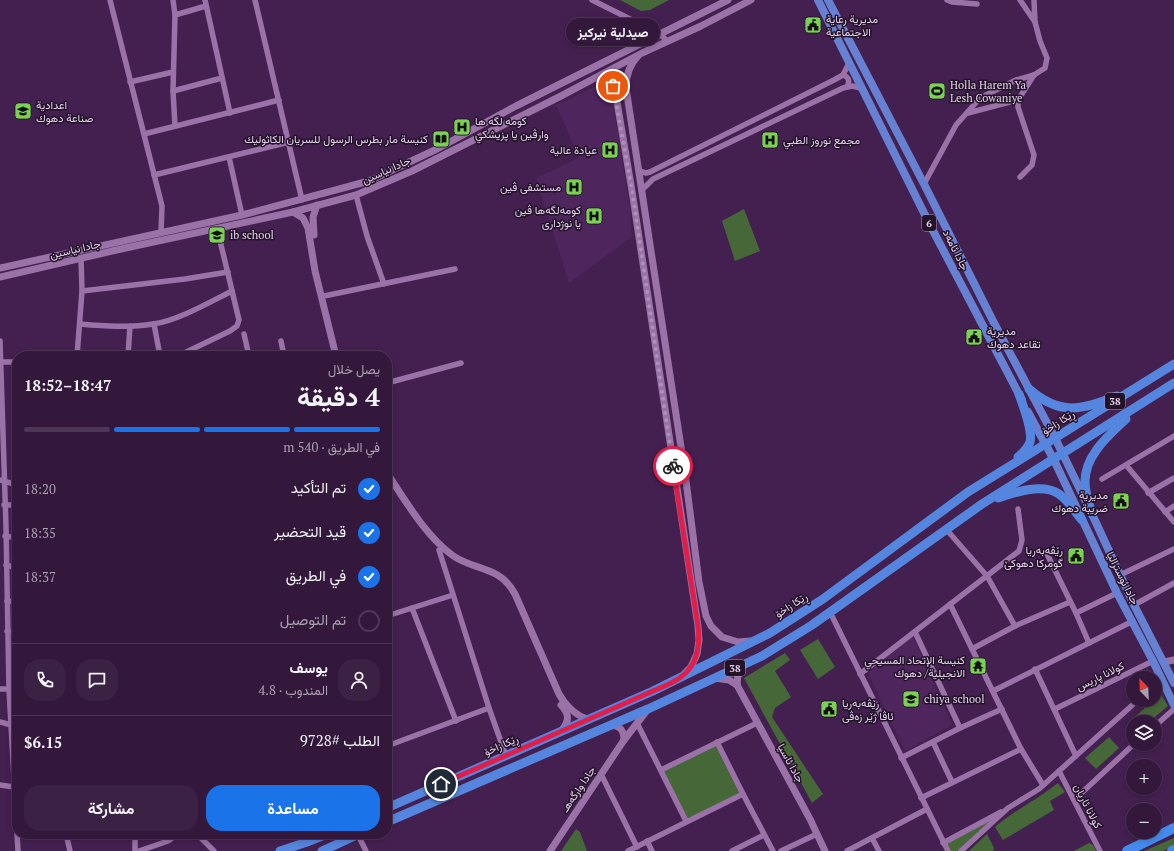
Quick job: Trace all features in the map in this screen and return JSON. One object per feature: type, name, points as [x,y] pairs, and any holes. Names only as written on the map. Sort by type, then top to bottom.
[{"type":"highway","name":"ڕێکا زاخۆ","points":[[392,806],[653,691],[770,633],[823,599],[968,492],[1174,364]]},
{"type":"highway","name":"38","points":[[392,820],[648,709],[762,656],[830,612],[982,504],[1174,383]]},
{"type":"highway","points":[[1029,389],[1050,404],[1066,409],[1083,407],[1097,403],[1138,387]]},
{"type":"highway","points":[[1003,470],[1023,453],[1031,440],[1029,426],[1019,394]]},
{"type":"highway","points":[[1092,514],[1085,484],[1087,467],[1095,453],[1114,430],[1147,401]]},
{"type":"highway","points":[[982,504],[1022,492],[1044,489],[1059,494],[1069,503],[1082,520]]},
{"type":"highway","points":[[469,772],[467,778],[470,782],[475,784]]},
{"type":"highway","points":[[449,780],[454,781],[458,785],[455,792]]},
{"type":"highway","points":[[1127,851],[1174,828]]},
{"type":"highway","points":[[280,851],[313,839]]},
{"type":"highway","points":[[322,851],[348,839]]},
{"type":"main road","name":"جادا ئامەد","points":[[830,1],[993,321],[1063,453]]},
{"type":"main road","name":"جادا ئامەد","points":[[818,2],[930,225],[1054,460]]},
{"type":"main road","name":"جادا ئوسترالیا","points":[[1063,453],[1134,605],[1174,683]]},
{"type":"main road","name":"جادا ئوسترالیا","points":[[1054,460],[1117,593],[1158,671]]},
{"type":"main road","name":"جادا ئوسترالیا","points":[[1162,678],[1174,705]]},
{"type":"street","points":[[110,0],[162,206],[161,233]]},
{"type":"street","points":[[173,0],[175,16],[173,91],[176,126]]},
{"type":"street","points":[[204,0],[230,113]]},
{"type":"street","points":[[255,0],[302,200]]},
{"type":"street","points":[[592,0],[660,34],[667,41]]},
{"type":"street","name":"جادا نیاسین","points":[[0,277],[217,228],[234,221],[242,215],[369,181],[436,149],[516,106],[728,0]]},
{"type":"street","name":"جادا نیاسین","points":[[0,268],[161,233],[293,212],[356,195],[412,171],[642,53],[701,26],[751,0]]},
{"type":"street","points":[[947,0],[952,2],[976,4]]},
{"type":"street","points":[[1020,0],[1035,22]]},
{"type":"street","points":[[924,184],[956,125],[980,98],[1016,80],[1034,75],[1045,68],[1047,58],[1040,41],[1035,22],[1034,0]]},
{"type":"street","points":[[175,16],[206,6]]},
{"type":"street","points":[[642,53],[630,66],[626,83],[685,476],[696,581],[699,640],[697,654],[691,667],[681,677]]},
{"type":"street","points":[[639,171],[650,172],[834,80],[843,75],[849,64]]},
{"type":"street","points":[[130,82],[173,72]]},
{"type":"street","points":[[843,75],[849,79],[847,87]]},
{"type":"street","points":[[1020,177],[1032,165],[1034,155],[1018,107],[1018,100],[1034,75]]},
{"type":"street","points":[[173,91],[222,78]]},
{"type":"street","points":[[593,78],[608,80],[613,86],[637,222],[675,475],[696,581],[706,616],[711,626],[722,637],[738,642],[755,641]]},
{"type":"street","points":[[613,86],[620,80],[626,83]]},
{"type":"street","points":[[642,190],[653,179],[847,87],[861,88]]},
{"type":"street","points":[[144,134],[279,100]]},
{"type":"street","points":[[968,113],[1018,100]]},
{"type":"street","points":[[154,175],[289,142]]},
{"type":"street","points":[[229,157],[242,215]]},
{"type":"street","points":[[650,172],[650,176],[653,179]]},
{"type":"street","points":[[356,195],[367,236],[384,284]]},
{"type":"street","points":[[318,206],[314,210],[313,228],[324,296],[338,351]]},
{"type":"street","points":[[293,212],[302,216],[308,228],[316,271],[335,351]]},
{"type":"street","points":[[305,220],[308,215],[313,218]]},
{"type":"street","points":[[637,222],[646,221]]},
{"type":"street","points":[[188,351],[230,331],[237,326],[239,320],[217,228]]},
{"type":"street","points":[[77,351],[82,291],[81,258]]},
{"type":"street","points":[[324,296],[455,269]]},
{"type":"street","points":[[82,291],[185,279],[228,272]]},
{"type":"street","points":[[80,324],[130,326],[154,324],[193,311],[232,291]]},
{"type":"street","points":[[652,324],[662,323]]},
{"type":"street","points":[[154,324],[159,351]]},
{"type":"street","points":[[128,351],[130,326]]},
{"type":"street","points":[[244,334],[248,351]]},
{"type":"street","points":[[0,341],[1,450],[4,505],[3,527],[5,536],[12,746]]},
{"type":"street","points":[[281,341],[283,351]]},
{"type":"street","points":[[0,362],[12,362]]},
{"type":"street","points":[[392,382],[461,362]]},
{"type":"street","points":[[660,376],[670,374]]},
{"type":"street","points":[[1102,479],[1174,436]]},
{"type":"street","points":[[1126,465],[1148,493],[1174,522]]},
{"type":"street","points":[[675,475],[685,476]]},
{"type":"street","points":[[1148,493],[1174,478]]},
{"type":"street","points":[[2,480],[12,483]]},
{"type":"street","points":[[392,480],[414,513],[442,546],[460,560],[491,572],[508,584],[515,594],[563,701],[576,713],[588,719]]},
{"type":"street","points":[[392,487],[412,517],[439,550],[450,559],[470,570],[489,576],[506,588],[513,599],[556,698],[567,711],[565,726],[562,730]]},
{"type":"street","points":[[4,505],[12,505]]},
{"type":"street","points":[[1165,512],[1174,506]]},
{"type":"street","points":[[860,674],[1019,551],[1022,540],[1018,508]]},
{"type":"street","points":[[946,529],[987,576],[1015,626]]},
{"type":"street","points":[[5,536],[12,537]]},
{"type":"street","points":[[1120,575],[1174,549]]},
{"type":"street","points":[[439,550],[489,708],[506,756]]},
{"type":"street","points":[[1047,554],[1089,642]]},
{"type":"street","points":[[6,565],[12,567]]},
{"type":"street","points":[[1134,605],[1174,583]]},
{"type":"street","points":[[0,591],[7,591]]},
{"type":"street","points":[[1076,613],[1117,593]]},
{"type":"street","points":[[392,614],[453,595]]},
{"type":"street","points":[[7,601],[12,602]]},
{"type":"street","points":[[972,649],[1015,626],[1070,602]]},
{"type":"street","points":[[950,604],[1021,748],[1043,785]]},
{"type":"street","points":[[412,608],[456,721]]},
{"type":"street","points":[[830,612],[948,851]]},
{"type":"street","points":[[993,691],[1133,621]]},
{"type":"street","points":[[0,624],[7,623]]},
{"type":"street","points":[[7,631],[12,632]]},
{"type":"street","points":[[915,632],[960,728]]},
{"type":"street","points":[[1164,662],[1174,660]]},
{"type":"street","name":"كولانا پاریس","points":[[1055,709],[1153,661]]},
{"type":"street","points":[[714,678],[724,678],[737,685],[738,674],[747,663]]},
{"type":"street","points":[[1035,669],[1076,756]]},
{"type":"street","name":"جادا ئاسيا","points":[[737,685],[825,851]]},
{"type":"street","points":[[0,689],[9,689]]},
{"type":"street","points":[[943,843],[1008,808],[1039,789],[1130,707]]},
{"type":"street","points":[[392,744],[489,708]]},
{"type":"street","name":"جادا وارگه‌هـ","points":[[550,851],[624,740],[648,709]]},
{"type":"street","points":[[901,758],[960,728],[1002,709]]},
{"type":"street","points":[[1162,720],[1174,709]]},
{"type":"street","points":[[567,718],[571,719],[576,713]]},
{"type":"street","points":[[0,722],[11,725]]},
{"type":"street","points":[[660,770],[757,723]]},
{"type":"street","points":[[637,724],[686,821]]},
{"type":"street","points":[[611,725],[622,729],[624,740]]},
{"type":"street","points":[[717,742],[773,851]]},
{"type":"street","points":[[933,742],[952,782]]},
{"type":"street","points":[[921,798],[1021,748]]},
{"type":"street","points":[[1074,800],[1126,751]]},
{"type":"street","name":"كولانا ئاريان","points":[[1059,771],[1100,851]]},
{"type":"street","points":[[601,774],[637,847]]},
{"type":"street","points":[[0,785],[12,788]]},
{"type":"street","points":[[628,851],[743,794]]},
{"type":"street","points":[[961,851],[1008,808]]},
{"type":"street","points":[[847,851],[927,809]]},
{"type":"street","points":[[782,851],[817,834]]},
{"type":"street","points":[[732,851],[764,835]]},
{"type":"street","points":[[872,838],[879,851]]},
{"type":"street","points":[[17,839],[18,851]]},
{"type":"street","points":[[67,839],[70,851]]},
{"type":"street","points":[[135,839],[135,851]]},
{"type":"street","points":[[139,851],[171,839]]},
{"type":"street","points":[[202,839],[214,851]]},
{"type":"street","points":[[361,839],[366,851]]},
{"type":"street","points":[[647,841],[652,851]]},
{"type":"shaded area","points":[[600,84],[605,85],[612,97],[630,209],[632,237],[569,283],[536,178],[579,158],[556,105]]},
{"type":"shaded area","name":"chiya school","points":[[913,636],[952,725],[905,751],[868,673]]},
{"type":"green space","points":[[620,0],[669,0],[650,10],[641,11]]},
{"type":"green space","points":[[744,209],[760,251],[735,261],[722,221]]},
{"type":"green space","points":[[818,639],[835,667],[818,679],[800,650]]},
{"type":"green space","points":[[785,653],[790,660],[775,671],[791,697],[775,708],[772,717],[823,794],[812,803],[744,678]]},
{"type":"green space","points":[[1162,696],[1168,706],[1157,715],[1137,715],[1146,707],[1162,707]]},
{"type":"green space","points":[[1109,737],[1119,748],[1096,769],[1085,758]]},
{"type":"green space","points":[[717,742],[743,794],[686,821],[661,770]]},
{"type":"green space","points":[[1058,783],[1065,792],[1050,801],[1054,810],[1003,840],[995,827],[1010,815]]},
{"type":"green space","points":[[1008,808],[961,851],[948,851],[943,843]]},
{"type":"green space","points":[[576,829],[580,832],[587,851],[561,851]]},
{"type":"green space","points":[[987,834],[994,848],[993,851],[969,851]]},
{"type":"green space","points":[[1174,838],[1174,846],[1163,851],[1144,851]]},
{"type":"green space","points":[[1089,843],[1093,845],[1096,851],[1074,851]]},
{"type":"way so far","points":[[613,86],[615,90],[632,190],[673,466]]},
{"type":"place","name":"مديرية رعاية الاجتماعية","points":[[813,25]]},
{"type":"place","name":"صيدلية نيركيز","points":[[613,86]]},
{"type":"place","name":"Holla Harem Ya Lesh Cowaniye","points":[[937,91]]},
{"type":"place","name":"اعدادية صناعة دهوك","points":[[23,111]]},
{"type":"place","name":"كومه لگه ها وارڤين يا پزيشكي","points":[[462,127]]},
{"type":"place","name":"كنيسة مار بطرس الرسول للسريان الكاثوليك","points":[[441,139]]},
{"type":"place","name":"مجمع نوروز الطبي","points":[[770,140]]},
{"type":"place","name":"عيادة عالية","points":[[610,150]]},
{"type":"place","name":"مستشفى ڤين","points":[[574,187]]},
{"type":"place","name":"کومەلگەها ڤین یا نوژداری","points":[[594,216]]},
{"type":"place","name":"ib school","points":[[217,235]]},
{"type":"place","name":"مديرية تقاعد دهوك","points":[[974,337]]},
{"type":"place","name":"مديرية ضريبة دهوك","points":[[1121,501]]},
{"type":"place","name":"رێڤه‌به‌ریا گومركا دهوكێ","points":[[1076,556]]},
{"type":"place","name":"كنيسة الإتحاد المسيحي الانجيلية/ دهوك","points":[[978,666]]},
{"type":"place","name":"chiya school","points":[[911,699]]},
{"type":"place","name":"رێڤەبەریا ئاڤا ژێر زەڤی","points":[[829,709]]},
{"type":"route","points":[[441,784],[653,691],[681,677],[691,667],[697,654],[699,640],[698,626],[673,466]]}]
